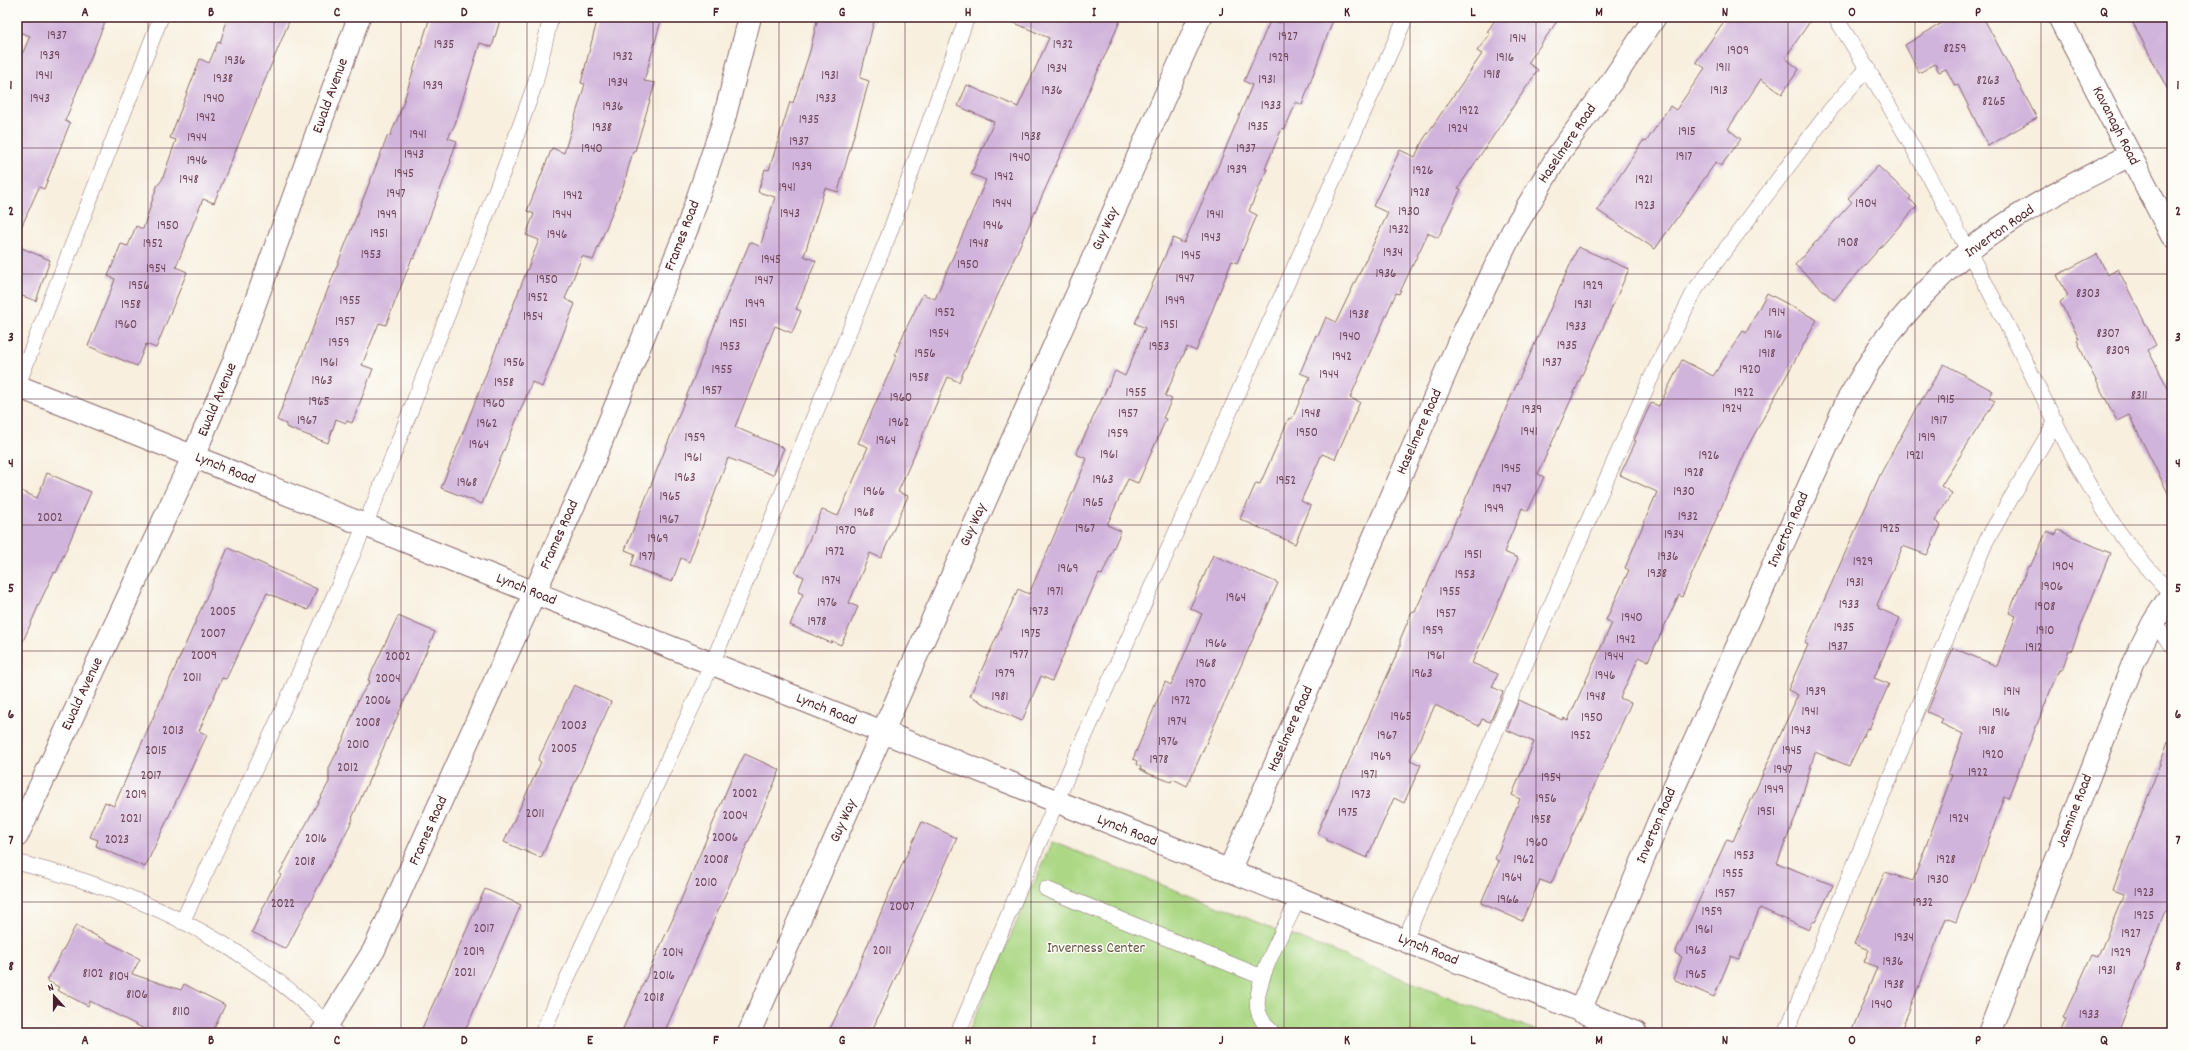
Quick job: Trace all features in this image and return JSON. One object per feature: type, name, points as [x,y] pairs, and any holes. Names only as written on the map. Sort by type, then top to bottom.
[{"type":"street","name":"Ewald Avenue","points":[[17,836],[193,457],[234,361],[360,17]]},
{"type":"street","name":"Frames Road","points":[[328,1030],[374,950],[535,593],[556,541],[591,467],[688,226],[723,124],[750,17]]},
{"type":"street","name":"Guy Way","points":[[749,1033],[1200,17]]},
{"type":"street","name":"Haselmere Road","points":[[1229,871],[1457,346],[1512,232],[1560,152],[1612,81],[1656,17]]},
{"type":"street","name":"Kavanagh Road","points":[[2059,17],[2171,232]]},
{"type":"street","name":"Inverton Road","points":[[1580,1011],[1658,823],[1847,401],[1880,346],[1933,286],[1969,251],[2013,221],[2061,192],[2130,155]]},
{"type":"street","name":"Lynch Road","points":[[17,386],[1057,803],[1636,1033]]},
{"type":"street","name":"Jasmine Road","points":[[1989,1033],[2134,661],[2171,594]]},
{"type":"lane","points":[[17,386],[161,17]]},
{"type":"lane","points":[[182,922],[274,729],[365,525],[510,154],[535,84],[551,17]]},
{"type":"lane","points":[[542,1033],[712,664],[888,238],[967,17]]},
{"type":"lane","points":[[958,1033],[1057,803],[1406,17]]},
{"type":"lane","points":[[1835,17],[1868,68],[1969,251],[2104,510],[2129,546],[2171,594]]},
{"type":"lane","points":[[1404,940],[1650,380],[1695,290],[1831,109],[1868,68]]},
{"type":"lane","points":[[1786,1033],[1986,541],[2056,420]]},
{"type":"lane","points":[[2154,623],[2172,645]]},
{"type":"lane","points":[[17,862],[91,883],[182,922],[267,971],[328,1030]]},
{"type":"lane","points":[[1046,889],[1262,977]]},
{"type":"lane","points":[[1272,1033],[1266,1026],[1258,1010],[1258,991],[1262,977],[1298,899]]},
{"type":"green space","name":"Inverness Center","points":[[1052,842],[1542,1033],[968,1033]]},
{"type":"building","points":[[17,17],[107,17],[65,121],[70,123],[44,189],[39,187],[17,237],[17,66],[30,36],[17,31]]},
{"type":"building","points":[[228,17],[291,17],[214,203],[203,199],[176,267],[187,272],[156,348],[146,344],[137,366],[88,346],[115,279],[108,276],[121,244],[128,246],[136,226],[143,229],[157,186],[162,180],[176,140],[170,138],[200,59],[209,63],[218,42],[220,43]]},
{"type":"building","points":[[430,17],[501,17],[492,47],[480,43],[455,124],[448,138],[457,141],[451,161],[414,259],[412,258],[386,325],[379,323],[362,365],[373,369],[352,423],[347,421],[346,423],[336,419],[328,443],[286,427],[286,424],[277,420],[388,135],[390,136],[401,110]]},
{"type":"building","points":[[598,17],[662,17],[644,81],[655,83],[624,184],[593,260],[582,256],[565,299],[575,304],[542,387],[532,382],[482,504],[441,488],[539,240],[526,235],[534,214],[527,211],[552,148],[564,153],[585,84],[581,83]]},
{"type":"building","points":[[818,17],[875,17],[860,78],[869,81],[838,192],[825,188],[804,256],[816,261],[796,309],[801,311],[792,333],[775,326],[735,427],[784,448],[773,475],[728,458],[689,562],[681,558],[672,582],[631,566],[635,554],[625,550],[740,262],[741,263],[750,242],[759,246],[761,244],[775,197],[758,192],[765,169],[769,170],[790,102],[793,103],[810,51]]},
{"type":"building","points":[[1001,17],[1122,17],[959,382],[948,377],[898,492],[908,496],[896,524],[881,558],[870,553],[849,603],[858,607],[841,645],[832,641],[831,643],[790,625],[803,594],[798,592],[804,577],[795,573],[822,510],[838,516],[868,447],[858,443],[897,355],[895,354],[904,333],[923,294],[935,299],[986,180],[971,174],[994,122],[958,106],[967,85],[1018,107],[1049,38]]},
{"type":"building","points":[[1283,17],[1334,17],[1302,105],[1296,102],[1285,129],[1282,128],[1265,169],[1267,169],[1249,211],[1257,215],[1237,263],[1232,261],[1196,351],[1187,347],[1165,396],[1172,399],[1163,418],[1166,419],[1138,483],[1128,479],[1107,525],[1121,531],[1102,575],[1099,574],[1052,681],[1041,676],[1022,721],[970,696],[1018,589],[1029,594],[1087,459],[1076,454],[1115,371],[1125,376],[1145,328],[1135,323],[1173,238],[1184,243],[1252,85],[1244,81],[1271,19],[1280,23]]},
{"type":"building","points":[[1497,17],[1560,17],[1528,63],[1538,70],[1458,188],[1461,189],[1438,238],[1428,233],[1399,294],[1396,293],[1350,398],[1360,402],[1335,459],[1322,454],[1301,501],[1311,506],[1295,544],[1240,519],[1256,483],[1260,484],[1289,418],[1292,419],[1310,377],[1300,373],[1316,335],[1318,336],[1326,317],[1336,322],[1388,213],[1373,206],[1400,150],[1415,157],[1423,140],[1482,54],[1477,51],[1490,34],[1487,32]]},
{"type":"building","points":[[1727,17],[1813,17],[1785,58],[1799,69],[1782,94],[1761,79],[1728,129],[1741,139],[1721,166],[1716,162],[1655,249],[1597,210],[1643,141],[1646,142],[1670,106],[1676,110],[1705,68],[1696,62]]},
{"type":"building","points":[[1952,17],[1983,17],[2037,118],[1988,146],[1958,85],[1955,86],[1946,69],[1939,72],[1935,64],[1919,73],[1905,45]]},
{"type":"building","points":[[2130,17],[2172,17],[2172,98]]},
{"type":"building","points":[[1878,166],[1911,197],[1909,199],[1917,206],[1834,300],[1795,265],[1852,202],[1848,198]]},
{"type":"building","points":[[17,246],[50,260],[36,301],[17,294]]},
{"type":"building","points":[[1578,247],[1629,269],[1538,474],[1544,477],[1528,511],[1522,508],[1504,552],[1518,558],[1472,663],[1498,674],[1492,687],[1503,692],[1490,722],[1482,719],[1479,726],[1435,705],[1410,760],[1421,765],[1404,803],[1394,798],[1367,858],[1326,840],[1327,838],[1317,833],[1400,647],[1400,640],[1412,611],[1415,612]]},
{"type":"building","points":[[2097,254],[2108,275],[2118,269],[2156,345],[2148,350],[2172,396],[2172,501],[2129,415],[2117,421],[2086,361],[2077,340],[2079,339],[2060,302],[2068,296],[2057,275]]},
{"type":"building","points":[[1767,293],[1817,320],[1748,446],[1682,597],[1679,595],[1648,661],[1639,657],[1620,698],[1631,703],[1551,884],[1540,880],[1522,921],[1481,903],[1499,861],[1495,859],[1520,799],[1512,795],[1534,742],[1507,730],[1519,700],[1562,720],[1563,718],[1568,720],[1612,623],[1606,620],[1629,570],[1625,568],[1657,492],[1620,475],[1636,441],[1634,440],[1651,403],[1659,406],[1682,360],[1713,376],[1743,331],[1746,333]]},
{"type":"building","points":[[1944,364],[1993,391],[1989,398],[1995,401],[1941,486],[1952,493],[1935,521],[1941,525],[1927,555],[1903,546],[1877,605],[1879,606],[1878,608],[1900,618],[1874,678],[1889,684],[1869,729],[1867,728],[1849,766],[1815,752],[1797,813],[1777,863],[1833,885],[1815,922],[1813,921],[1809,930],[1760,908],[1739,959],[1731,956],[1714,997],[1673,979],[1682,957],[1675,953],[1727,839],[1733,841],[1798,695],[1788,690],[1808,645],[1805,643],[1880,475],[1914,412]]},
{"type":"building","points":[[47,473],[91,492],[56,573],[54,572],[17,655],[17,489],[37,498]]},
{"type":"building","points":[[2058,530],[2110,553],[2071,651],[2069,650],[2062,670],[2059,669],[2008,798],[2004,796],[1974,883],[1971,882],[1956,922],[1946,918],[1900,1033],[1851,1033],[1877,967],[1864,962],[1869,950],[1854,944],[1885,872],[1913,881],[1952,775],[1948,774],[1963,734],[1940,723],[1943,719],[1927,712],[1953,648],[1997,666],[2016,616],[2009,613],[2028,566],[2030,567],[2047,531],[2056,535]]},
{"type":"building","points":[[228,548],[317,589],[308,610],[267,593],[226,679],[222,678],[199,731],[207,735],[145,867],[96,846],[98,840],[90,837],[105,802],[114,806]]},
{"type":"building","points":[[1213,555],[1278,583],[1187,786],[1173,779],[1171,782],[1147,773],[1140,769],[1141,767],[1136,764],[1137,761],[1133,759],[1165,682],[1171,685],[1202,614],[1190,608]]},
{"type":"building","points":[[398,616],[435,632],[352,818],[353,819],[286,949],[252,932],[271,891],[281,875],[279,874],[329,782],[329,768],[345,736],[358,700],[370,681],[368,680]]},
{"type":"building","points":[[574,685],[611,702],[541,858],[504,842],[541,762],[538,760]]},
{"type":"building","points":[[2170,737],[2172,738],[2172,914],[2165,911],[2118,1033],[2060,1033],[2066,1019],[2063,1018],[2092,955],[2098,957],[2124,894],[2113,890]]},
{"type":"building","points":[[745,754],[780,770],[664,1033],[621,1033],[675,914],[731,780]]},
{"type":"building","points":[[922,822],[957,838],[871,1033],[828,1033],[849,990],[889,893]]},
{"type":"building","points":[[485,889],[521,905],[464,1033],[420,1033]]},
{"type":"building","points":[[76,925],[140,959],[132,974],[181,990],[184,984],[225,1005],[212,1033],[152,1033],[90,1001],[88,1006],[57,990],[59,987],[47,981]]}]
